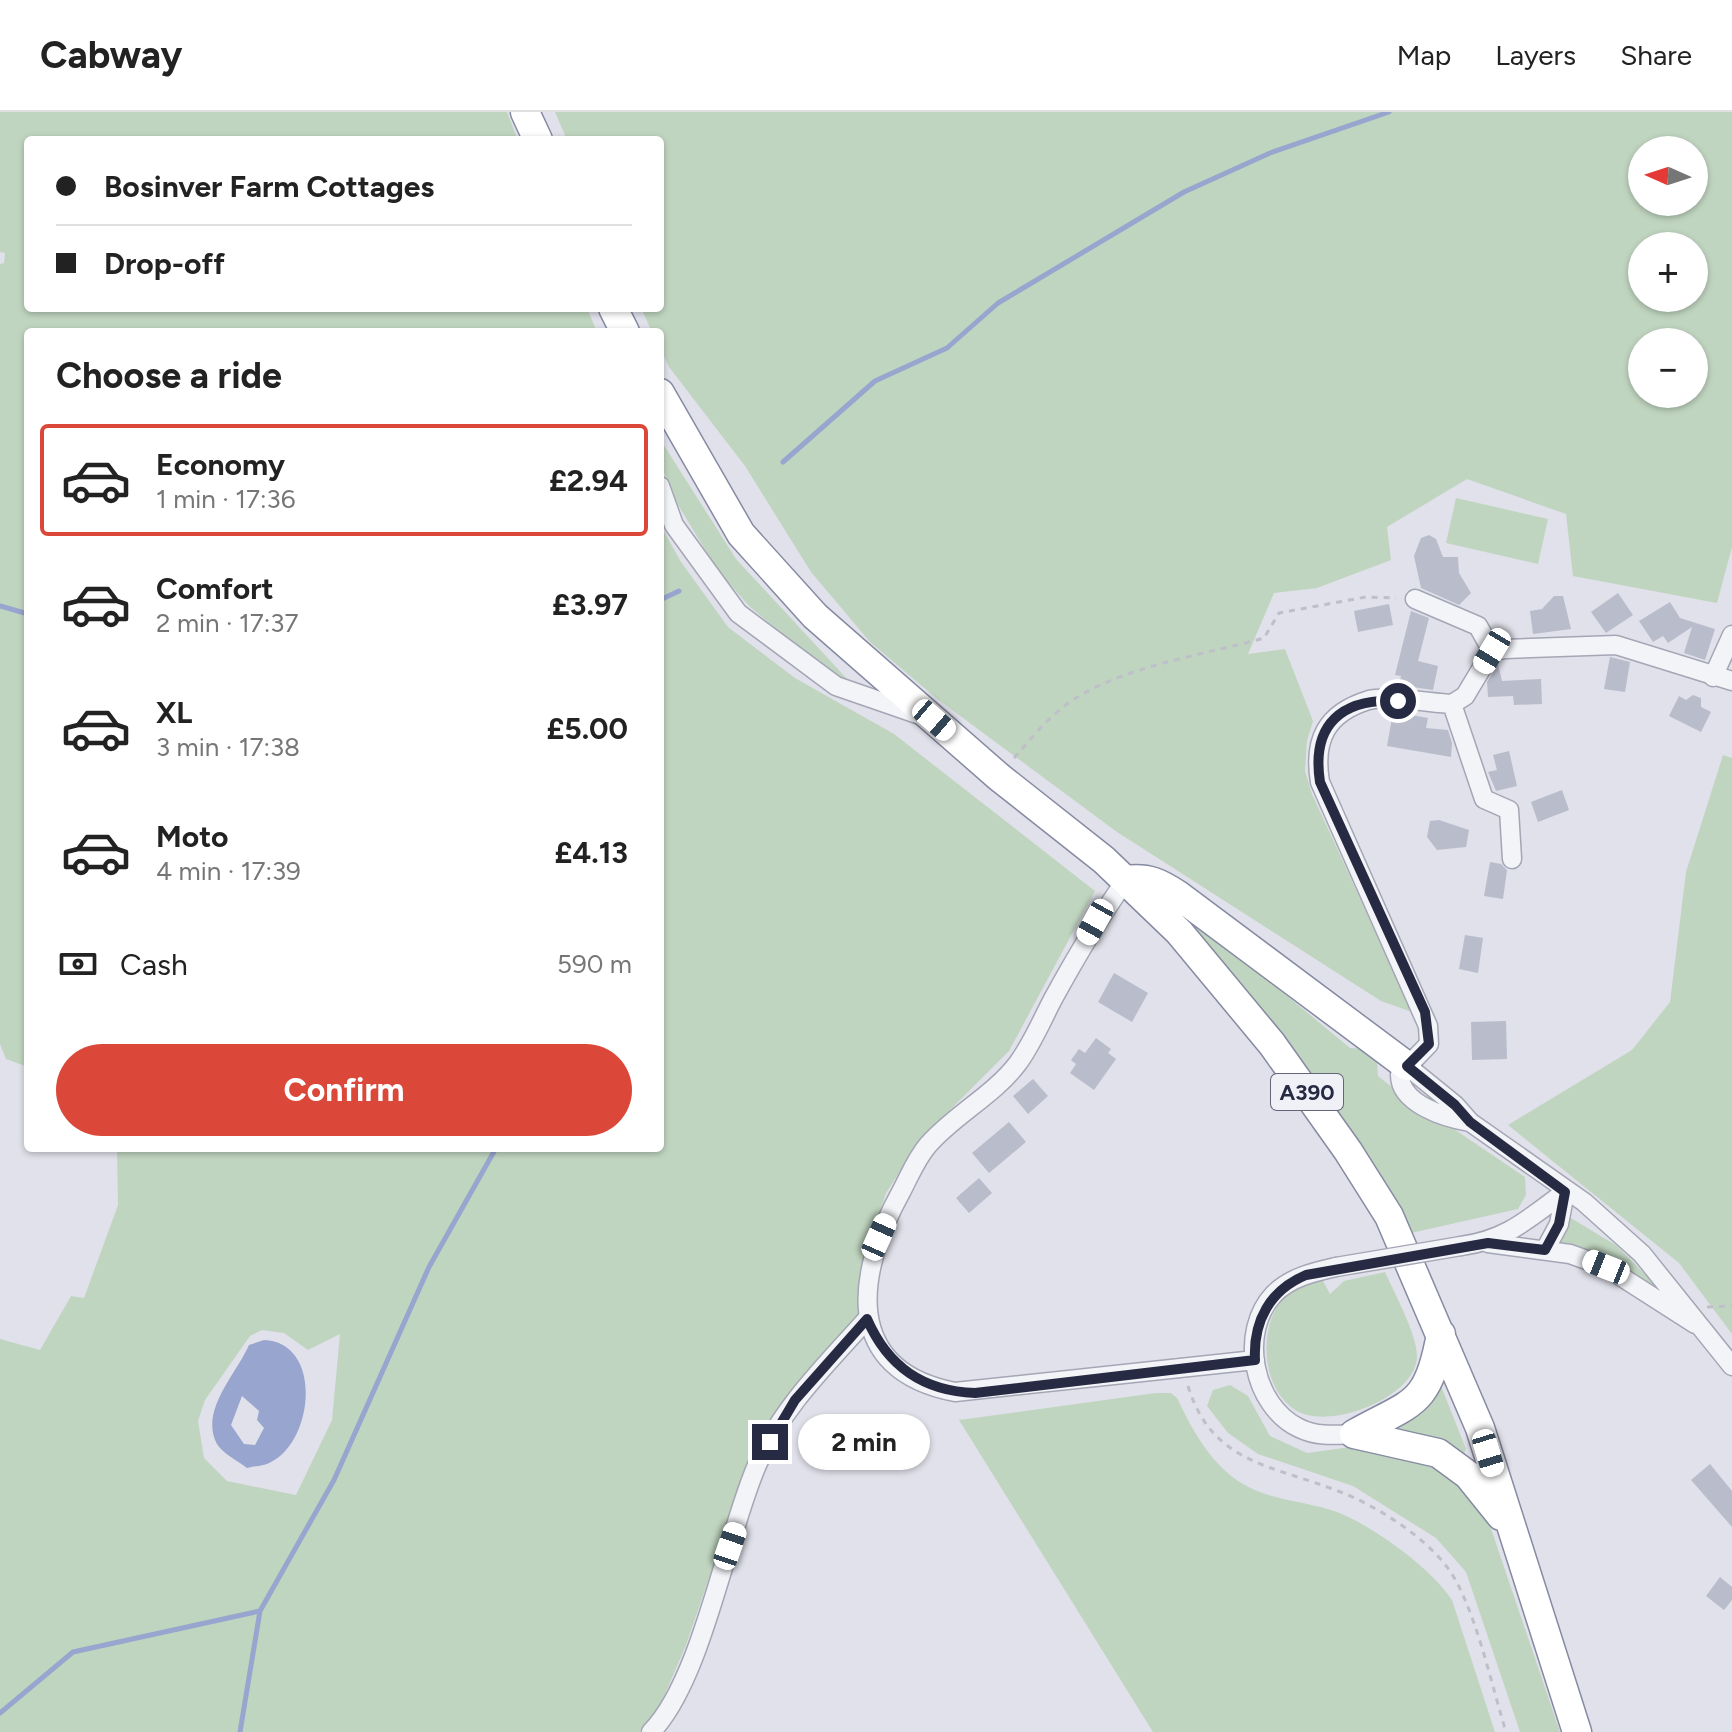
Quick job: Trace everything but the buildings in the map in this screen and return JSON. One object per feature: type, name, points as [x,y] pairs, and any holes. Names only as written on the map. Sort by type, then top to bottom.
[{"type":"highway","points":[[525,112],[536,136]]},
{"type":"highway","name":"A390","points":[[664,400],[741,534],[815,616],[999,777],[1126,880],[1179,932],[1230,992],[1316,1105],[1389,1216],[1441,1334],[1480,1428],[1577,1732]]},
{"type":"highway","points":[[1126,880],[1143,878],[1158,882],[1178,895],[1407,1066]]},
{"type":"highway","points":[[1354,1434],[1417,1400],[1434,1372],[1441,1334]]},
{"type":"highway","points":[[1354,1434],[1405,1443],[1453,1462],[1484,1493],[1511,1529]]},
{"type":"street","points":[[664,497],[674,525],[738,613],[836,686],[934,720]]},
{"type":"street","points":[[1415,599],[1478,626],[1492,651]]},
{"type":"street","points":[[1713,677],[1732,635]]},
{"type":"street","points":[[1492,651],[1576,644],[1616,645],[1732,681]]},
{"type":"street","points":[[1492,651],[1465,696],[1452,704],[1371,699],[1335,717],[1320,737],[1317,762],[1320,782],[1425,1012],[1429,1044],[1407,1066],[1400,1079],[1406,1094],[1450,1119],[1470,1122],[1565,1192],[1584,1202],[1642,1254],[1670,1286],[1695,1324],[1732,1366]]},
{"type":"street","points":[[1452,704],[1484,799],[1516,810],[1512,859]]},
{"type":"street","points":[[1126,880],[1095,922],[1018,1063],[986,1096],[943,1129],[915,1162],[868,1265],[867,1319],[876,1340],[902,1370],[935,1389],[955,1392],[1255,1360]]},
{"type":"street","points":[[1488,1243],[1524,1224],[1565,1192]]},
{"type":"street","points":[[1538,1249],[1559,1224],[1565,1192]]},
{"type":"street","points":[[1524,1224],[1538,1249]]},
{"type":"street","points":[[1354,1434],[1313,1434],[1286,1419],[1265,1393],[1255,1360],[1257,1330],[1274,1295],[1295,1279],[1336,1267],[1488,1243],[1588,1259],[1619,1273],[1680,1318],[1695,1324]]},
{"type":"street","points":[[651,1732],[672,1702],[693,1655],[757,1464],[795,1400],[867,1319]]},
{"type":"path","points":[[999,777],[1042,724],[1081,695],[1126,676],[1264,638],[1279,613],[1366,597],[1415,599]]},
{"type":"path","points":[[1184,1368],[1194,1405],[1205,1423],[1229,1449],[1262,1467],[1351,1496],[1416,1537],[1445,1565],[1462,1594],[1506,1732]]},
{"type":"green space","points":[[0,112],[507,112],[516,136],[24,136],[24,312],[589,312],[595,328],[24,328],[24,1066],[6,1059],[0,1044],[0,264],[4,263],[5,253],[0,252]]},
{"type":"green space","points":[[555,112],[1732,112],[1732,547],[1717,603],[1573,576],[1566,514],[1467,479],[1387,527],[1391,560],[1317,588],[1274,593],[1248,654],[1285,649],[1313,721],[1307,741],[1305,771],[1312,794],[1412,1012],[1381,1001],[1117,832],[936,698],[870,642],[811,572],[745,466],[669,367],[664,356],[664,328],[650,328],[643,312],[664,312],[664,136],[565,136]]},
{"type":"green space","points":[[664,445],[736,559],[849,681],[837,679],[749,606],[716,568],[674,498],[664,472]]},
{"type":"green space","points":[[1456,498],[1548,519],[1538,564],[1446,543]]},
{"type":"green space","points":[[664,531],[681,562],[728,627],[795,678],[894,734],[1095,891],[1009,1051],[921,1139],[886,1193],[865,1255],[858,1316],[802,1378],[768,1424],[749,1462],[686,1645],[662,1701],[640,1732],[0,1732],[0,1339],[40,1350],[71,1296],[84,1298],[118,1205],[117,1152],[664,1152]],"holes":[[[262,1330],[284,1333],[308,1350],[340,1334],[332,1420],[296,1495],[227,1481],[204,1458],[198,1421],[205,1400],[250,1336]]]},
{"type":"green space","points":[[1723,755],[1732,758],[1732,1334],[1679,1263],[1508,1125],[1632,1050],[1670,1002],[1686,872]]},
{"type":"green space","points":[[1170,899],[1350,1048],[1366,1049],[1377,1062],[1378,1076],[1393,1088],[1525,1177],[1526,1195],[1518,1209],[1411,1233],[1353,1132],[1246,990],[1166,900]]},
{"type":"green space","points":[[1566,1215],[1617,1246],[1685,1315],[1627,1268],[1554,1241]]},
{"type":"green space","points":[[1385,1272],[1414,1338],[1417,1358],[1412,1373],[1402,1386],[1368,1407],[1329,1416],[1312,1416],[1297,1411],[1284,1401],[1275,1386],[1266,1352],[1273,1316],[1281,1301],[1296,1287],[1322,1279],[1330,1294],[1344,1281]]},
{"type":"green space","points":[[1230,1385],[1248,1396],[1270,1436],[1307,1453],[1358,1446],[1419,1452],[1482,1502],[1560,1732],[1520,1732],[1466,1572],[1436,1538],[1353,1486],[1258,1454],[1228,1433],[1207,1406],[1213,1390]]},
{"type":"green space","points":[[1441,1386],[1466,1449],[1464,1454],[1380,1427]]},
{"type":"green space","points":[[1171,1393],[1177,1398],[1196,1435],[1212,1457],[1243,1484],[1265,1494],[1325,1508],[1351,1518],[1400,1549],[1443,1588],[1452,1600],[1495,1732],[1153,1732],[959,1420]]},
{"type":"water","points":[[264,1340],[283,1345],[296,1358],[304,1375],[306,1395],[296,1435],[285,1451],[269,1463],[247,1468],[219,1447],[213,1431],[213,1419],[222,1393],[249,1345]],"holes":[[[242,1396],[259,1411],[257,1420],[264,1428],[255,1445],[244,1444],[231,1425]]]},
{"type":"waterway","points":[[783,462],[875,381],[947,348],[998,303],[1184,192],[1270,153],[1389,112]]},
{"type":"waterway","points":[[664,598],[679,591]]},
{"type":"waterway","points":[[0,606],[24,613]]},
{"type":"waterway","points":[[0,1713],[73,1652],[260,1611],[334,1480],[429,1267],[494,1152]]},
{"type":"waterway","points":[[240,1732],[260,1611]]},
{"type":"route","points":[[770,1442],[795,1400],[867,1319],[876,1340],[889,1357],[918,1381],[935,1389],[975,1393],[1255,1360],[1257,1330],[1267,1303],[1295,1279],[1336,1267],[1461,1246],[1488,1243],[1545,1250],[1559,1224],[1565,1192],[1470,1122],[1455,1105],[1407,1066],[1429,1044],[1425,1012],[1320,782],[1317,762],[1320,737],[1335,717],[1371,699],[1398,701]]}]
